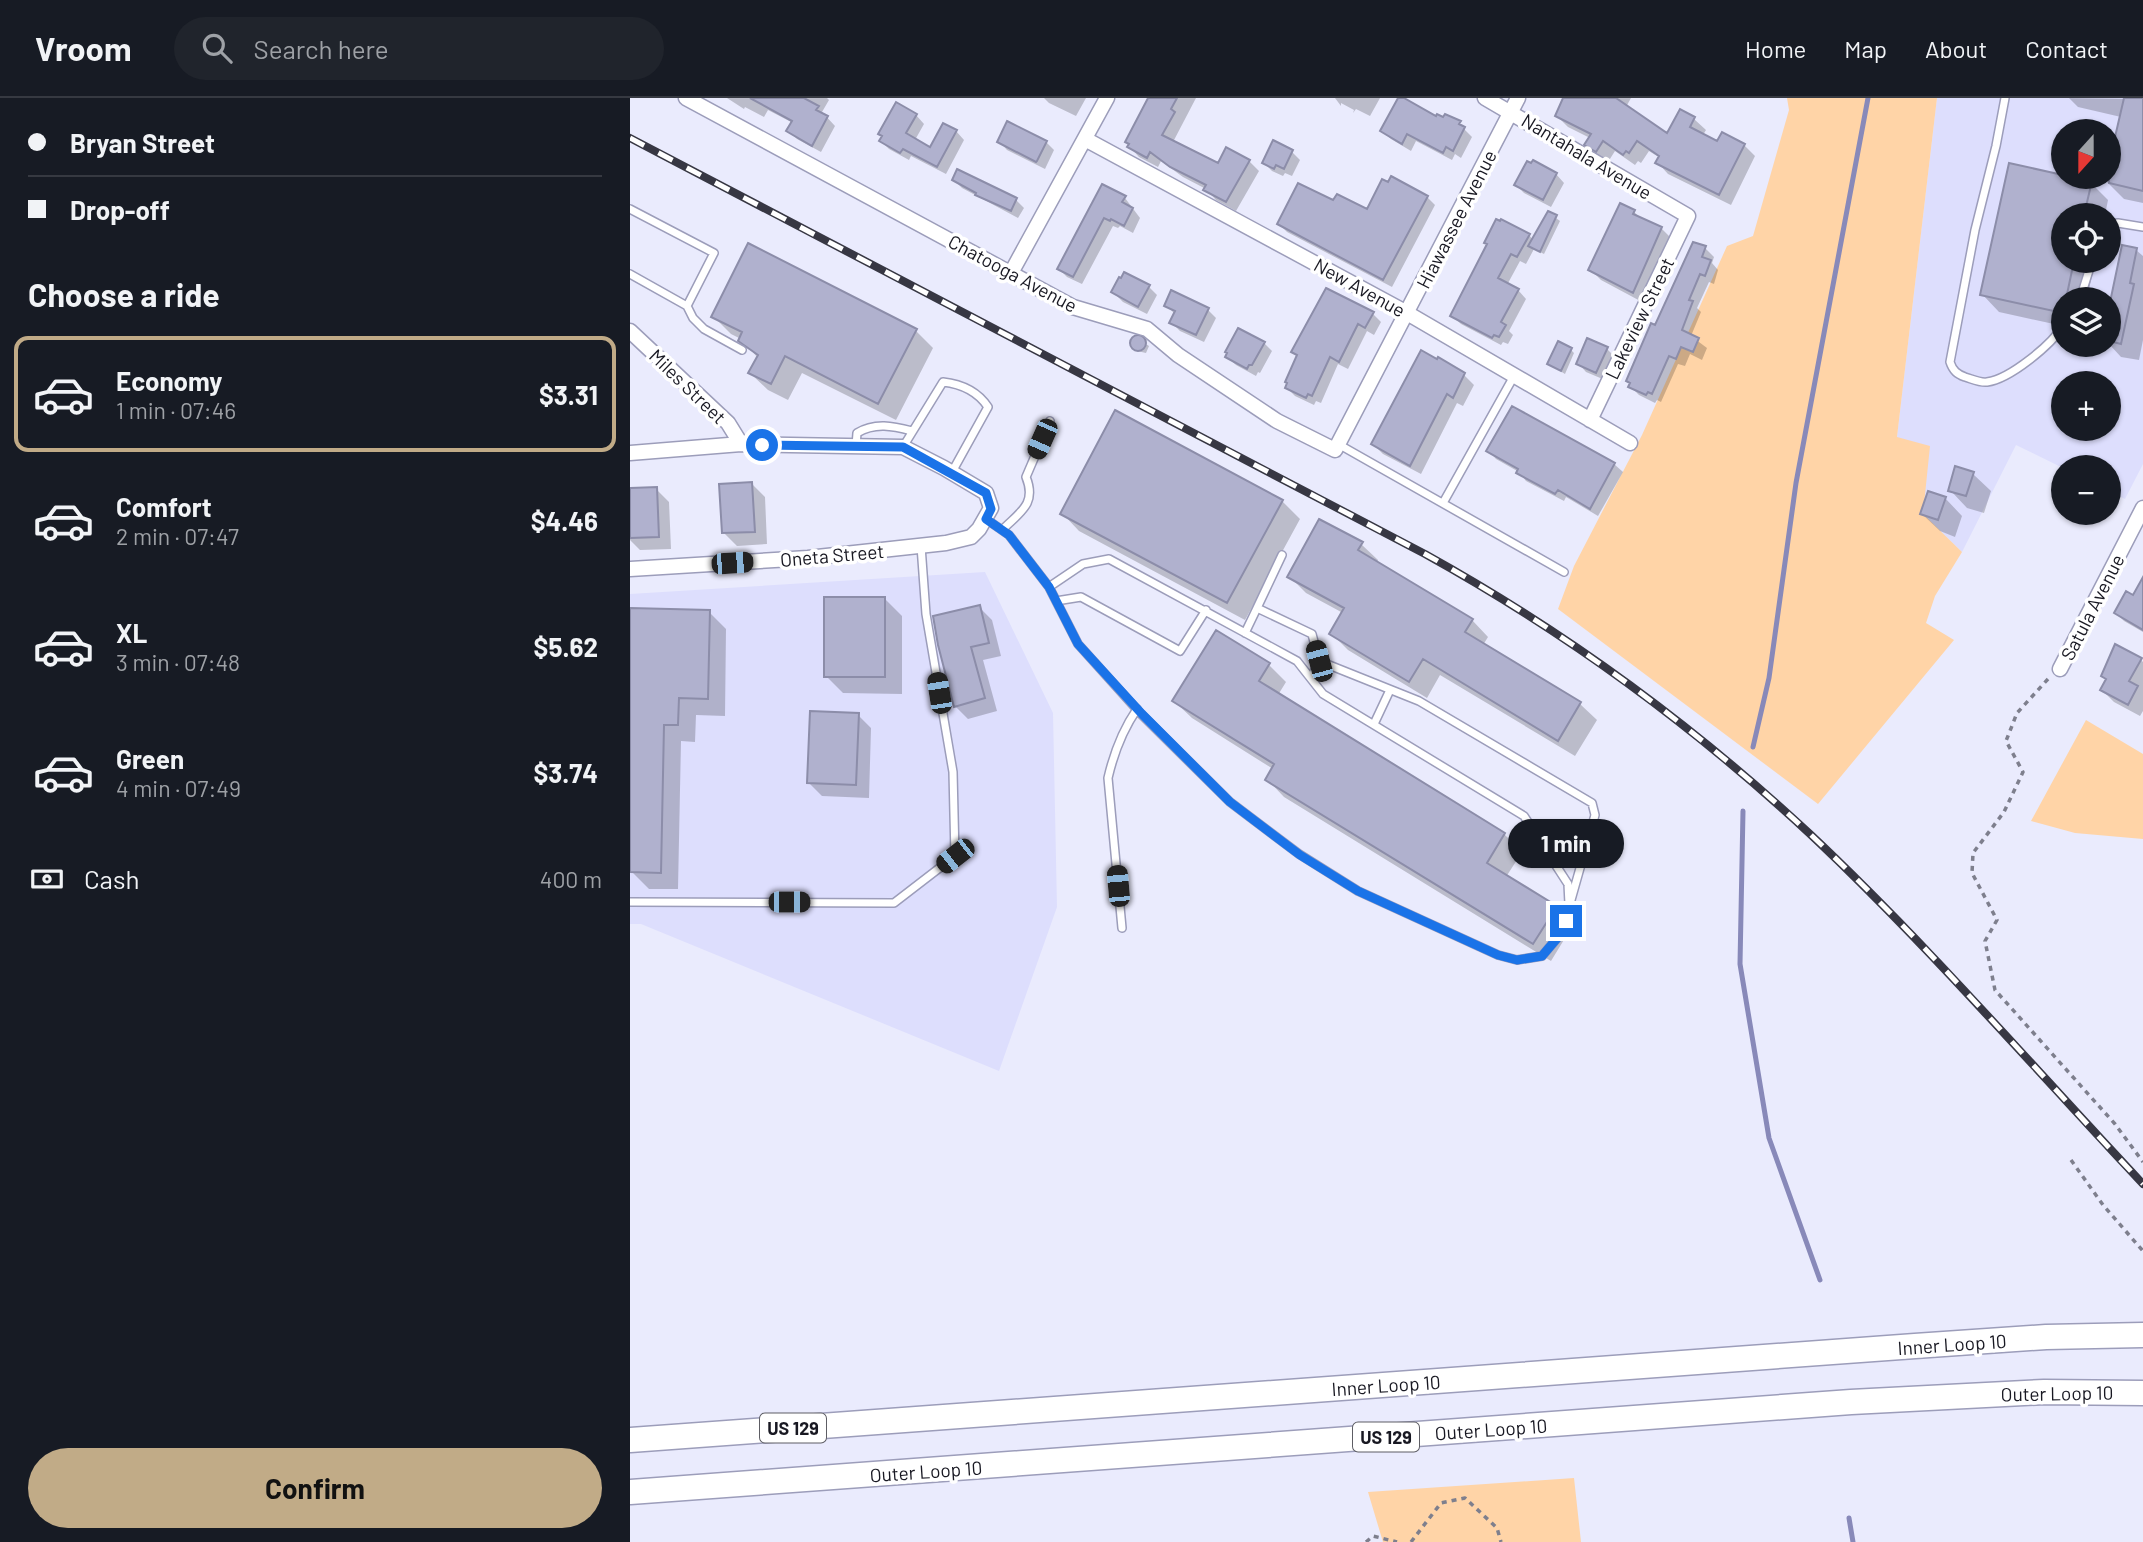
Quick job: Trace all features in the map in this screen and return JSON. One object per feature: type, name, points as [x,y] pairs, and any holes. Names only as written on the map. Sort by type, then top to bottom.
[{"type":"highway","name":"Inner Loop 10","points":[[630,1440],[1902,1347],[2046,1337],[2141,1334]]},
{"type":"highway","name":"Outer Loop 10","points":[[630,1492],[1851,1402],[2044,1392],[2143,1394]]},
{"type":"highway","points":[[630,1429],[688,1436]]},
{"type":"highway","points":[[630,1506],[779,1481]]},
{"type":"street","name":"Chatooga Avenue","points":[[686,98],[1073,307],[1147,329],[1178,355],[1278,421],[1337,447]]},
{"type":"street","points":[[1012,273],[1107,98]]},
{"type":"street","name":"Nantahala Avenue","points":[[1485,98],[1688,216]]},
{"type":"street","name":"Hiawassee Avenue","points":[[1337,447],[1518,98]]},
{"type":"street","name":"New Avenue","points":[[1085,139],[1408,313],[1630,443]]},
{"type":"street","name":"Lakeview Street","points":[[1590,420],[1688,216]]},
{"type":"street","name":"Miles Street","points":[[630,331],[728,423],[741,444]]},
{"type":"street","points":[[630,453],[741,444],[903,447],[986,493],[991,509],[986,519]]},
{"type":"street","name":"Satula Avenue","points":[[2060,668],[2143,508]]},
{"type":"street","name":"Oneta Street","points":[[630,569],[808,558],[921,546],[971,537],[986,519]]},
{"type":"lane","points":[[2005,98],[1975,230],[1950,362],[1952,369],[1958,374],[1984,383],[2024,363],[2051,341]]},
{"type":"lane","points":[[630,209],[714,253],[687,306]]},
{"type":"lane","points":[[2121,223],[2143,227]]},
{"type":"lane","points":[[630,274],[687,306],[693,318],[704,329],[742,350]]},
{"type":"lane","points":[[1443,503],[1514,376]]},
{"type":"lane","points":[[903,447],[943,382],[958,383],[982,398],[988,407],[951,472]]},
{"type":"lane","points":[[1002,530],[1029,503],[1031,491],[1026,477],[1050,421]]},
{"type":"lane","points":[[856,446],[858,433],[867,427],[890,425],[912,431]]},
{"type":"lane","points":[[1337,447],[1564,572]]},
{"type":"lane","points":[[986,519],[1009,535],[1049,587],[1078,644],[1205,779],[1250,818],[1358,891],[1471,944],[1517,960],[1542,956],[1559,936],[1570,904],[1595,815],[1592,803],[1419,701],[1319,661]]},
{"type":"lane","points":[[630,902],[894,903],[955,856],[953,772],[926,614],[921,546]]},
{"type":"lane","points":[[1245,633],[1282,555]]},
{"type":"lane","points":[[1049,587],[1083,564],[1109,559],[1297,661],[1323,694],[1524,816],[1568,884],[1570,904]]},
{"type":"lane","points":[[1056,601],[1081,597],[1180,651],[1206,610]]},
{"type":"lane","points":[[1257,608],[1312,634],[1319,661],[1311,678]]},
{"type":"lane","points":[[1374,724],[1390,690]]},
{"type":"lane","points":[[1122,928],[1108,779],[1113,755],[1123,730],[1137,709]]},
{"type":"path","points":[[2060,668],[2036,690],[2017,713],[2006,741],[2023,772],[2004,812],[1973,853],[1972,873],[1997,920],[1985,942],[1995,990],[2115,1124],[2143,1162]]},
{"type":"path","points":[[2071,1160],[2103,1205],[2143,1251]]},
{"type":"path","points":[[1411,1542],[1441,1503],[1465,1498],[1497,1528],[1501,1542]]},
{"type":"path","points":[[1366,1542],[1373,1536],[1396,1542]]},
{"type":"shaded area","points":[[1787,98],[1937,98],[1897,437],[1930,446],[1923,514],[1962,552],[1935,596],[1926,623],[1954,640],[1818,804],[1558,609],[1574,566],[1642,435],[1727,246],[1753,236],[1789,110]]},
{"type":"shaded area","points":[[1937,98],[2143,98],[2143,464],[2125,499],[2121,497],[2121,455],[2051,455],[2051,462],[2016,445],[1962,552],[1923,514],[1897,437]]},
{"type":"shaded area","points":[[985,572],[1053,713],[1057,907],[999,1071],[641,924],[630,924],[630,594]]},
{"type":"shaded area","points":[[2086,720],[2143,754],[2143,839],[2075,833],[2031,821]]},
{"type":"shaded area","points":[[1574,1478],[1581,1542],[1383,1542],[1368,1492]]},
{"type":"building","points":[[750,98],[804,98],[819,106],[816,110],[828,116],[812,146],[786,131],[792,121]]},
{"type":"building","points":[[1148,98],[1177,98],[1171,109],[1175,112],[1162,135],[1218,163],[1226,147],[1250,160],[1226,202],[1203,190],[1206,185],[1170,167],[1150,152],[1147,158],[1127,147],[1129,144],[1125,142]]},
{"type":"building","points":[[1398,98],[1404,98],[1436,116],[1437,114],[1443,117],[1445,114],[1461,121],[1459,124],[1465,127],[1453,151],[1446,147],[1443,153],[1407,134],[1402,144],[1380,131]]},
{"type":"building","points":[[1563,98],[1616,98],[1667,133],[1680,109],[1695,117],[1690,127],[1717,141],[1722,132],[1745,144],[1719,195],[1655,163],[1659,156],[1637,141],[1629,153],[1626,151],[1623,155],[1603,141],[1596,152],[1584,145],[1591,134],[1555,116]]},
{"type":"building","points":[[2124,98],[2143,98],[2143,191],[2121,186],[2119,119]]},
{"type":"building","points":[[896,102],[917,114],[906,133],[930,147],[943,123],[957,130],[937,167],[903,149],[900,153],[879,141],[882,136],[878,134]]},
{"type":"building","points":[[1007,121],[1047,141],[1036,162],[997,142]]},
{"type":"building","points":[[1273,140],[1293,150],[1284,169],[1276,165],[1274,169],[1262,163]]},
{"type":"building","points":[[1533,160],[1557,173],[1543,200],[1514,185],[1527,161],[1531,163]]},
{"type":"building","points":[[2009,163],[2051,172],[2051,189],[2090,189],[2087,203],[2051,203],[2051,273],[2071,273],[2069,287],[2051,287],[2051,310],[1980,295]]},
{"type":"building","points":[[957,169],[1017,198],[1011,211],[975,195],[976,193],[952,180]]},
{"type":"building","points":[[1391,176],[1428,196],[1383,280],[1277,224],[1298,183],[1333,200],[1337,194],[1367,209],[1382,179],[1388,182]]},
{"type":"building","points":[[1102,184],[1126,196],[1122,202],[1133,208],[1124,226],[1104,218],[1073,277],[1057,269]]},
{"type":"building","points":[[1620,203],[1635,210],[1633,214],[1662,227],[1633,293],[1588,270]]},
{"type":"building","points":[[1548,211],[1557,215],[1540,252],[1528,246]]},
{"type":"building","points":[[1496,219],[1530,234],[1517,257],[1511,254],[1498,278],[1519,289],[1501,322],[1506,325],[1499,337],[1494,335],[1492,338],[1450,316],[1487,244],[1484,243]]},
{"type":"building","points":[[1693,242],[1706,246],[1702,257],[1711,260],[1705,276],[1700,274],[1689,300],[1693,301],[1682,330],[1699,338],[1693,352],[1681,347],[1676,359],[1669,356],[1652,394],[1648,392],[1646,395],[1628,387],[1630,383],[1626,381],[1651,323],[1655,325]]},
{"type":"building","points":[[748,243],[917,329],[878,404],[785,356],[771,384],[748,373],[758,355],[738,341],[742,332],[711,317]]},
{"type":"building","points":[[2122,245],[2137,248],[2130,283],[2134,284],[2121,344],[2121,287],[2113,287],[2116,273],[2121,273]]},
{"type":"building","points":[[1124,272],[1150,285],[1138,307],[1111,292]]},
{"type":"building","points":[[1326,288],[1374,312],[1365,328],[1358,324],[1339,362],[1330,357],[1312,396],[1308,394],[1306,398],[1285,388],[1285,382],[1297,355],[1291,352]]},
{"type":"building","points":[[1171,290],[1209,308],[1196,335],[1169,323],[1175,311],[1164,306]]},
{"type":"building","points":[[1238,328],[1265,342],[1247,369],[1225,357]]},
{"type":"building","points":[[1138,335],[1146,343],[1138,351],[1130,343]]},
{"type":"building","points":[[1587,338],[1608,347],[1596,373],[1576,364]]},
{"type":"building","points":[[1558,341],[1572,348],[1561,371],[1547,364]]},
{"type":"building","points":[[1421,350],[1465,373],[1453,398],[1447,394],[1410,466],[1371,444]]},
{"type":"building","points":[[1512,406],[1615,463],[1590,509],[1558,490],[1555,494],[1516,473],[1518,469],[1486,451]]},
{"type":"building","points":[[1115,410],[1283,500],[1227,603],[1060,514]]},
{"type":"building","points":[[1955,466],[1974,472],[1966,496],[1948,491]]},
{"type":"building","points":[[752,482],[755,532],[722,533],[719,484]]},
{"type":"building","points":[[657,487],[659,537],[630,538],[630,488]]},
{"type":"building","points":[[1928,491],[1946,497],[1938,520],[1920,514]]},
{"type":"building","points":[[1319,519],[1363,542],[1358,550],[1473,619],[1465,632],[1581,702],[1558,741],[1423,659],[1409,682],[1329,634],[1344,608],[1287,577]]},
{"type":"building","points":[[2143,577],[2143,630],[2114,613],[2126,591],[2133,595]]},
{"type":"building","points":[[824,597],[885,597],[885,677],[824,677]]},
{"type":"building","points":[[980,605],[989,643],[971,647],[985,698],[954,707],[933,616]]},
{"type":"building","points":[[630,608],[710,610],[708,699],[679,698],[678,725],[664,725],[661,873],[630,872]]},
{"type":"building","points":[[1216,630],[1270,663],[1259,681],[1505,833],[1487,863],[1557,906],[1533,944],[1265,780],[1274,764],[1172,701]]},
{"type":"building","points":[[2115,644],[2142,658],[2129,681],[2138,686],[2128,705],[2100,690],[2106,679],[2101,676]]},
{"type":"building","points":[[810,711],[859,713],[856,785],[807,783]]},
{"type":"waterway","points":[[1753,747],[1769,678],[1796,483],[1868,98]]},
{"type":"waterway","points":[[1743,811],[1740,964],[1769,1138],[1820,1280]]},
{"type":"waterway","points":[[1849,1518],[1853,1542]]},
{"type":"railway","points":[[630,138],[1425,554],[1577,648],[1674,718],[1810,834],[1938,962],[2143,1184]]},
{"type":"route","points":[[762,445],[903,447],[986,493],[991,509],[986,519],[1009,535],[1049,587],[1078,644],[1142,714],[1230,802],[1300,855],[1358,891],[1471,944],[1517,960],[1542,956],[1559,936],[1566,921]]}]
